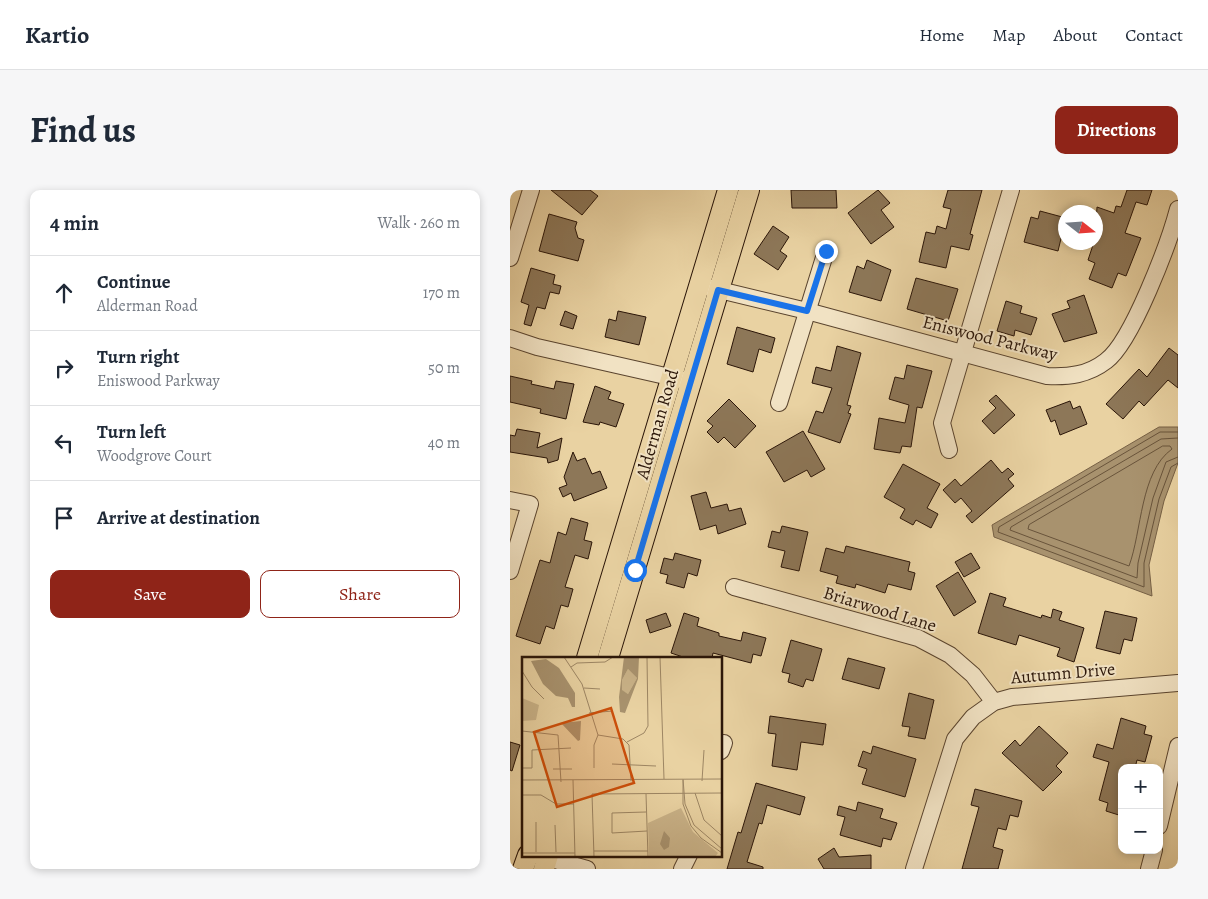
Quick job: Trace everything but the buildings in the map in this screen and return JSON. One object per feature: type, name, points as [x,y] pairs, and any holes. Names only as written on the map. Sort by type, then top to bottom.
[{"type":"main road","name":"Alderman Road","points":[[608,657],[680,379],[698,284],[728,190]]},
{"type":"main road","name":"Alderman Road","points":[[587,657],[680,379],[718,290],[749,190]]},
{"type":"main road","points":[[524,869],[540,859]]},
{"type":"street","points":[[510,258],[531,190]]},
{"type":"street","points":[[949,450],[942,423],[1012,190]]},
{"type":"street","name":"Eniswood Parkway","points":[[698,284],[807,311],[1047,376],[1068,376],[1091,371],[1107,360],[1125,339],[1143,302],[1178,209]]},
{"type":"street","points":[[779,403],[826,251]]},
{"type":"street","points":[[510,338],[537,347],[680,379]]},
{"type":"street","points":[[510,500],[530,504],[510,570]]},
{"type":"street","name":"Briarwood Lane","points":[[734,587],[918,638],[950,655],[973,675],[994,702]]},
{"type":"street","name":"Autumn Drive","points":[[914,869],[955,739],[972,717],[994,702],[1012,696],[1178,683]]},
{"type":"street","points":[[1163,809],[1178,746]]},
{"type":"street","points":[[1149,869],[1153,854]]},
{"type":"street","points":[[682,869],[688,856]]},
{"type":"street","points":[[540,859],[587,869]]},
{"type":"water","points":[[1159,427],[1178,427],[1178,463],[1164,501],[1149,565],[1152,596],[994,537],[992,525]]},
{"type":"route","points":[[635,570],[687,389],[718,290],[807,311],[826,251]]}]
